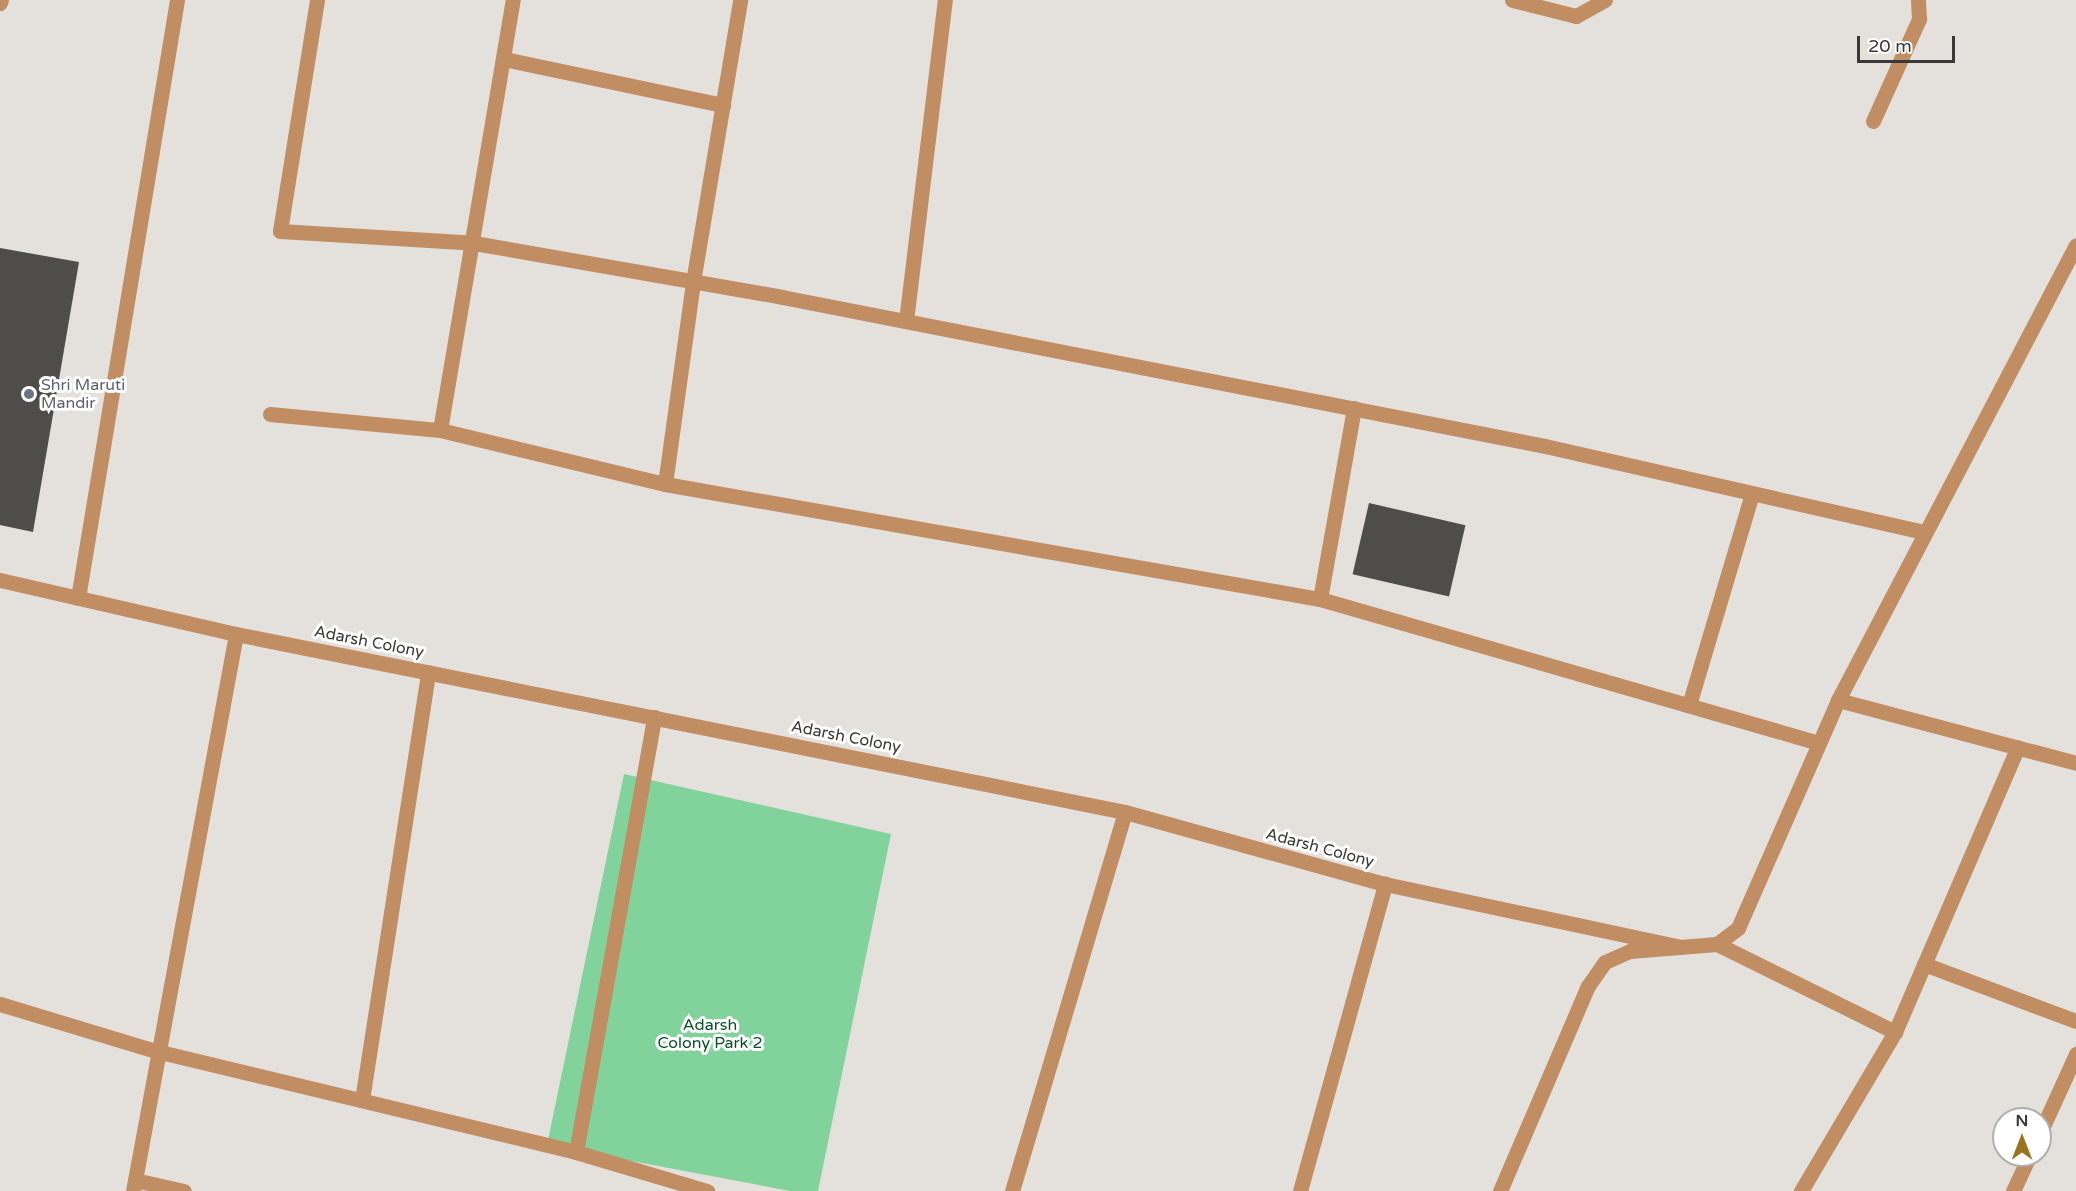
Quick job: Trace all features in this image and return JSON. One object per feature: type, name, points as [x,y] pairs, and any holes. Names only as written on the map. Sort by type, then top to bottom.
[{"type":"street","points":[[78,598],[177,0]]},
{"type":"street","points":[[317,0],[280,231],[474,243],[693,282],[1354,408],[1924,532]]},
{"type":"street","points":[[440,430],[474,243],[513,0]]},
{"type":"street","points":[[665,484],[693,282],[740,0]]},
{"type":"street","points":[[906,321],[945,0]]},
{"type":"street","points":[[1512,0],[1576,16],[1605,0]]},
{"type":"street","points":[[1873,121],[1920,19],[1918,0]]},
{"type":"street","points":[[504,59],[723,105]]},
{"type":"street","points":[[1717,944],[1738,928],[1838,700],[2076,245]]},
{"type":"street","points":[[1320,599],[1354,408]]},
{"type":"street","points":[[270,414],[440,430],[665,484],[1320,599],[1819,742]]},
{"type":"street","points":[[1689,705],[1752,493]]},
{"type":"street","name":"Adarsh Colony","points":[[0,580],[236,634],[1125,812],[1385,884],[1680,947]]},
{"type":"street","points":[[184,1191],[134,1186],[156,1051],[236,634]]},
{"type":"street","points":[[362,1100],[428,672]]},
{"type":"street","points":[[1838,700],[2076,763]]},
{"type":"street","points":[[576,1152],[654,717]]},
{"type":"street","points":[[1801,1191],[1895,1032],[2018,747]]},
{"type":"street","points":[[1012,1191],[1125,812]]},
{"type":"street","points":[[1300,1191],[1385,884]]},
{"type":"street","points":[[1500,1191],[1588,986],[1605,962],[1630,951],[1717,944],[1895,1032]]},
{"type":"street","points":[[1924,964],[2076,1021]]},
{"type":"street","points":[[0,1004],[156,1051],[576,1152],[707,1191]]},
{"type":"street","points":[[2052,1107],[2076,1054]]},
{"type":"street","points":[[2013,1191],[2024,1167]]},
{"type":"green space","name":"Adarsh Colony Park 2","points":[[624,774],[891,834],[818,1191],[790,1191],[547,1145]]},
{"type":"building","name":"Shri Maruti Mandir","points":[[0,248],[79,262],[33,532],[0,525]]},
{"type":"building","points":[[1369,503],[1465,525],[1449,596],[1353,574]]},
{"type":"place","name":"Shri Maruti Mandir","points":[[29,394]]}]
